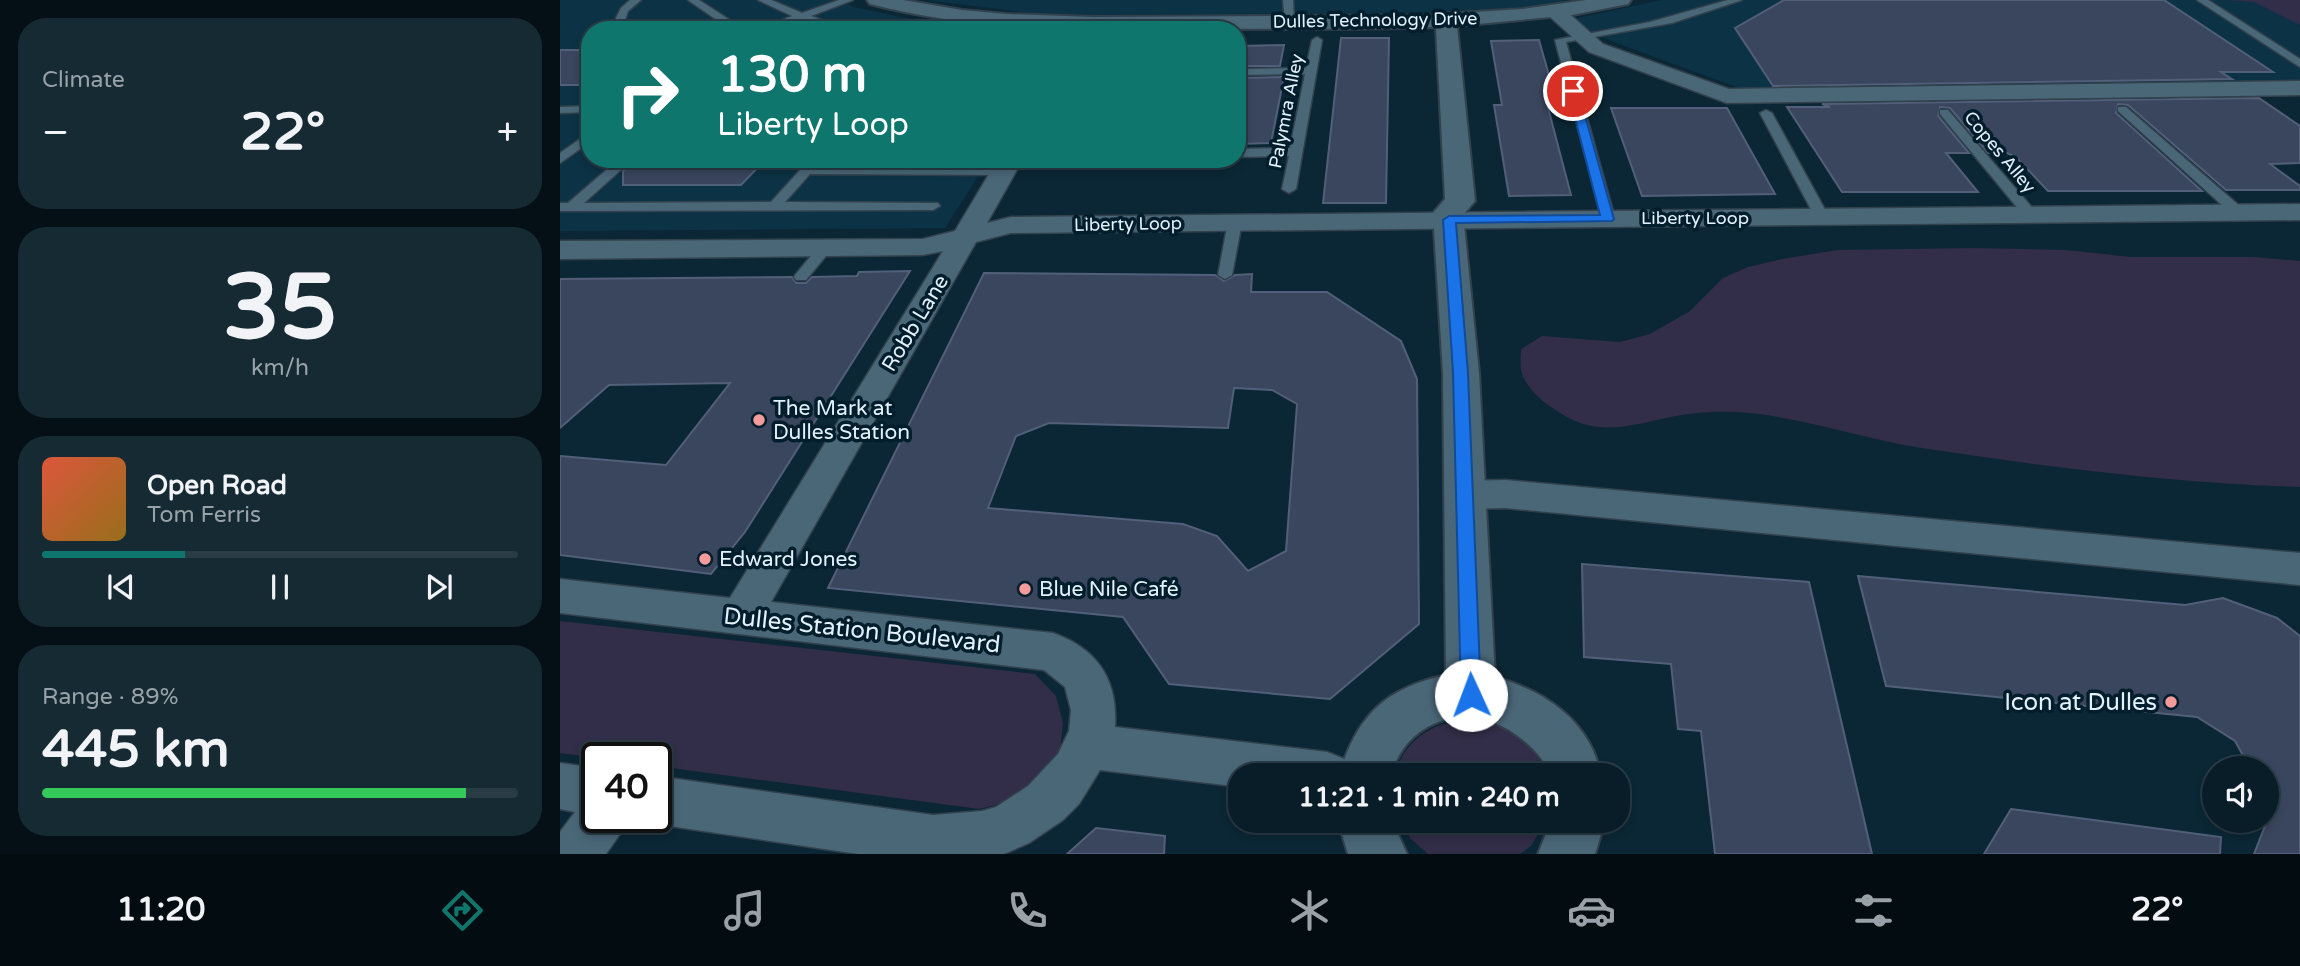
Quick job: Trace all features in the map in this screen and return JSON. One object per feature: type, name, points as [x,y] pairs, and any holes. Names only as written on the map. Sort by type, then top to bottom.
[{"type":"street","name":"Dulles Technology Drive","points":[[877,0],[916,9],[1021,21]]},
{"type":"street","name":"Dulles Technology Drive","points":[[1156,21],[1289,11],[1437,20],[1556,12],[1621,0]]},
{"type":"street","points":[[1556,12],[1603,52],[1727,96],[2300,88]]},
{"type":"street","points":[[1432,153],[1437,20]]},
{"type":"street","points":[[1437,20],[1460,201],[1443,209],[1461,373],[1471,695]]},
{"type":"street","points":[[963,242],[1006,168]]},
{"type":"street","name":"Liberty Loop","points":[[560,250],[923,247],[963,242],[1011,225],[1235,222],[1443,209],[1608,219],[2300,212]]},
{"type":"street","name":"Robb Lane","points":[[741,617],[963,242]]},
{"type":"street","points":[[1465,495],[1505,494],[2300,569]]},
{"type":"street","name":"Dulles Station Boulevard","points":[[560,596],[1053,652],[1083,675],[1094,702],[1094,725],[1082,759],[1048,802],[1012,826],[972,839],[933,840],[672,802]]},
{"type":"street","points":[[1369,763],[1384,734],[1413,708],[1441,698],[1471,695],[1504,701],[1533,715],[1558,739],[1569,763]]},
{"type":"street","points":[[1087,746],[1228,763]]},
{"type":"street","points":[[560,786],[581,789]]},
{"type":"street","points":[[575,854],[590,833]]},
{"type":"street","points":[[1369,833],[1379,854]]},
{"type":"street","points":[[1566,854],[1576,833]]},
{"type":"lane","points":[[620,21],[624,10],[636,0]]},
{"type":"lane","points":[[694,0],[725,21]]},
{"type":"lane","points":[[763,0],[817,21]]},
{"type":"lane","points":[[787,21],[849,0]]},
{"type":"lane","points":[[1608,219],[1560,40],[1691,16],[1737,0]]},
{"type":"lane","points":[[2202,0],[2300,64]]},
{"type":"lane","name":"Palymra Alley","points":[[1289,189],[1317,40]]},
{"type":"lane","points":[[1246,72],[1313,71]]},
{"type":"lane","points":[[560,110],[581,109]]},
{"type":"lane","points":[[2122,109],[2238,212]]},
{"type":"lane","name":"Copes Alley","points":[[1944,112],[2030,214]]},
{"type":"lane","points":[[1766,113],[1822,217]]},
{"type":"lane","points":[[560,159],[581,143]]},
{"type":"lane","points":[[1246,153],[1297,152]]},
{"type":"lane","points":[[566,207],[616,168]]},
{"type":"lane","points":[[775,206],[807,170],[887,168]]},
{"type":"lane","points":[[566,207],[933,206]]},
{"type":"lane","points":[[1224,275],[1235,222]]},
{"type":"lane","points":[[801,277],[825,248]]},
{"type":"shaded area","points":[[560,0],[837,0],[854,7],[920,21],[581,21],[581,168],[983,168],[945,228],[560,231]]},
{"type":"shaded area","points":[[925,0],[1566,0],[1538,6],[1456,12],[1089,15],[1031,13]]},
{"type":"shaded area","points":[[1662,0],[2271,0],[2300,17],[2300,82],[1750,92],[1611,41],[1568,20]]},
{"type":"shaded area","points":[[2227,0],[2300,0],[2300,25],[2254,2]]},
{"type":"shaded area","points":[[1837,250],[2066,250],[2131,257],[2254,257],[2300,261],[2300,487],[2158,478],[2016,462],[1900,444],[1750,413],[1699,413],[1621,427],[1596,427],[1583,424],[1555,410],[1530,388],[1521,370],[1521,349],[1542,336],[1620,342],[1650,334],[1690,311],[1723,278],[1748,267]]},
{"type":"shaded area","points":[[560,621],[1035,674],[1056,696],[1063,723],[1060,750],[1037,780],[1012,801],[979,809],[672,768],[672,742],[581,742],[581,756],[560,753]]},
{"type":"shaded area","points":[[1474,718],[1510,730],[1527,743],[1541,763],[1399,763],[1406,750],[1424,733]]},
{"type":"shaded area","points":[[1408,833],[1539,833],[1531,846],[1520,854],[1428,854]]},
{"type":"building","points":[[1784,0],[2164,0],[2273,72],[2221,72],[2232,79],[1773,86],[1735,28]]},
{"type":"building","points":[[1341,38],[1389,38],[1386,203],[1323,203]]},
{"type":"building","points":[[1539,40],[1556,100],[1546,100],[1571,195],[1509,196],[1494,105],[1502,105],[1491,41]]},
{"type":"building","points":[[1284,45],[1280,66],[1246,66],[1246,46]]},
{"type":"building","points":[[560,50],[581,50],[581,85],[560,85]]},
{"type":"building","points":[[1284,77],[1271,143],[1246,144],[1246,78]]},
{"type":"building","points":[[2259,98],[2300,126],[2300,163],[2270,164],[2300,186],[2300,190],[2226,190],[2128,105],[2118,104],[2116,113],[2202,191],[2048,191],[2016,157],[2005,152],[1988,153],[1950,108],[1940,107],[1938,116],[1969,153],[1946,153],[1978,192],[1842,192],[1787,107],[1830,107],[1822,104]]},
{"type":"building","points":[[1611,108],[1727,108],[1775,194],[1642,196]]},
{"type":"building","points":[[626,168],[757,168],[741,185],[623,185],[623,171]]},
{"type":"building","points":[[910,271],[745,532],[711,574],[560,555],[560,456],[666,465],[730,383],[609,385],[560,428],[560,279],[792,277],[796,283],[806,283],[812,277],[857,276],[859,272]]},
{"type":"building","points":[[984,273],[1215,275],[1224,281],[1235,275],[1252,274],[1251,292],[1327,292],[1401,341],[1417,379],[1419,624],[1330,699],[1169,684],[1123,617],[828,588]],"holes":[[[1234,388],[1272,390],[1297,404],[1286,551],[1248,571],[1217,536],[1183,524],[988,508],[1016,436],[1049,423],[1228,428]]]},
{"type":"building","points":[[1582,564],[1809,582],[1872,854],[1715,854],[1701,731],[1678,729],[1671,664],[1584,657]]},
{"type":"building","name":"Icon at Dulles","points":[[1858,576],[2185,605],[2223,598],[2277,618],[2300,636],[2300,854],[2254,854],[2262,833],[2279,833],[2279,756],[2243,756],[2235,741],[2197,717],[1886,686]]},
{"type":"building","points":[[2011,809],[2221,837],[2220,854],[1984,854]]},
{"type":"building","points":[[1096,828],[1165,836],[1164,854],[1067,854]]},
{"type":"place","name":"The Mark at Dulles Station","points":[[759,420]]},
{"type":"place","name":"Edward Jones","points":[[705,559]]},
{"type":"place","name":"Blue Nile Café","points":[[1025,589]]},
{"type":"place","name":"Icon at Dulles","points":[[2171,702]]},
{"type":"route","points":[[1471,695],[1461,373],[1449,220],[1608,219],[1573,91]]}]
